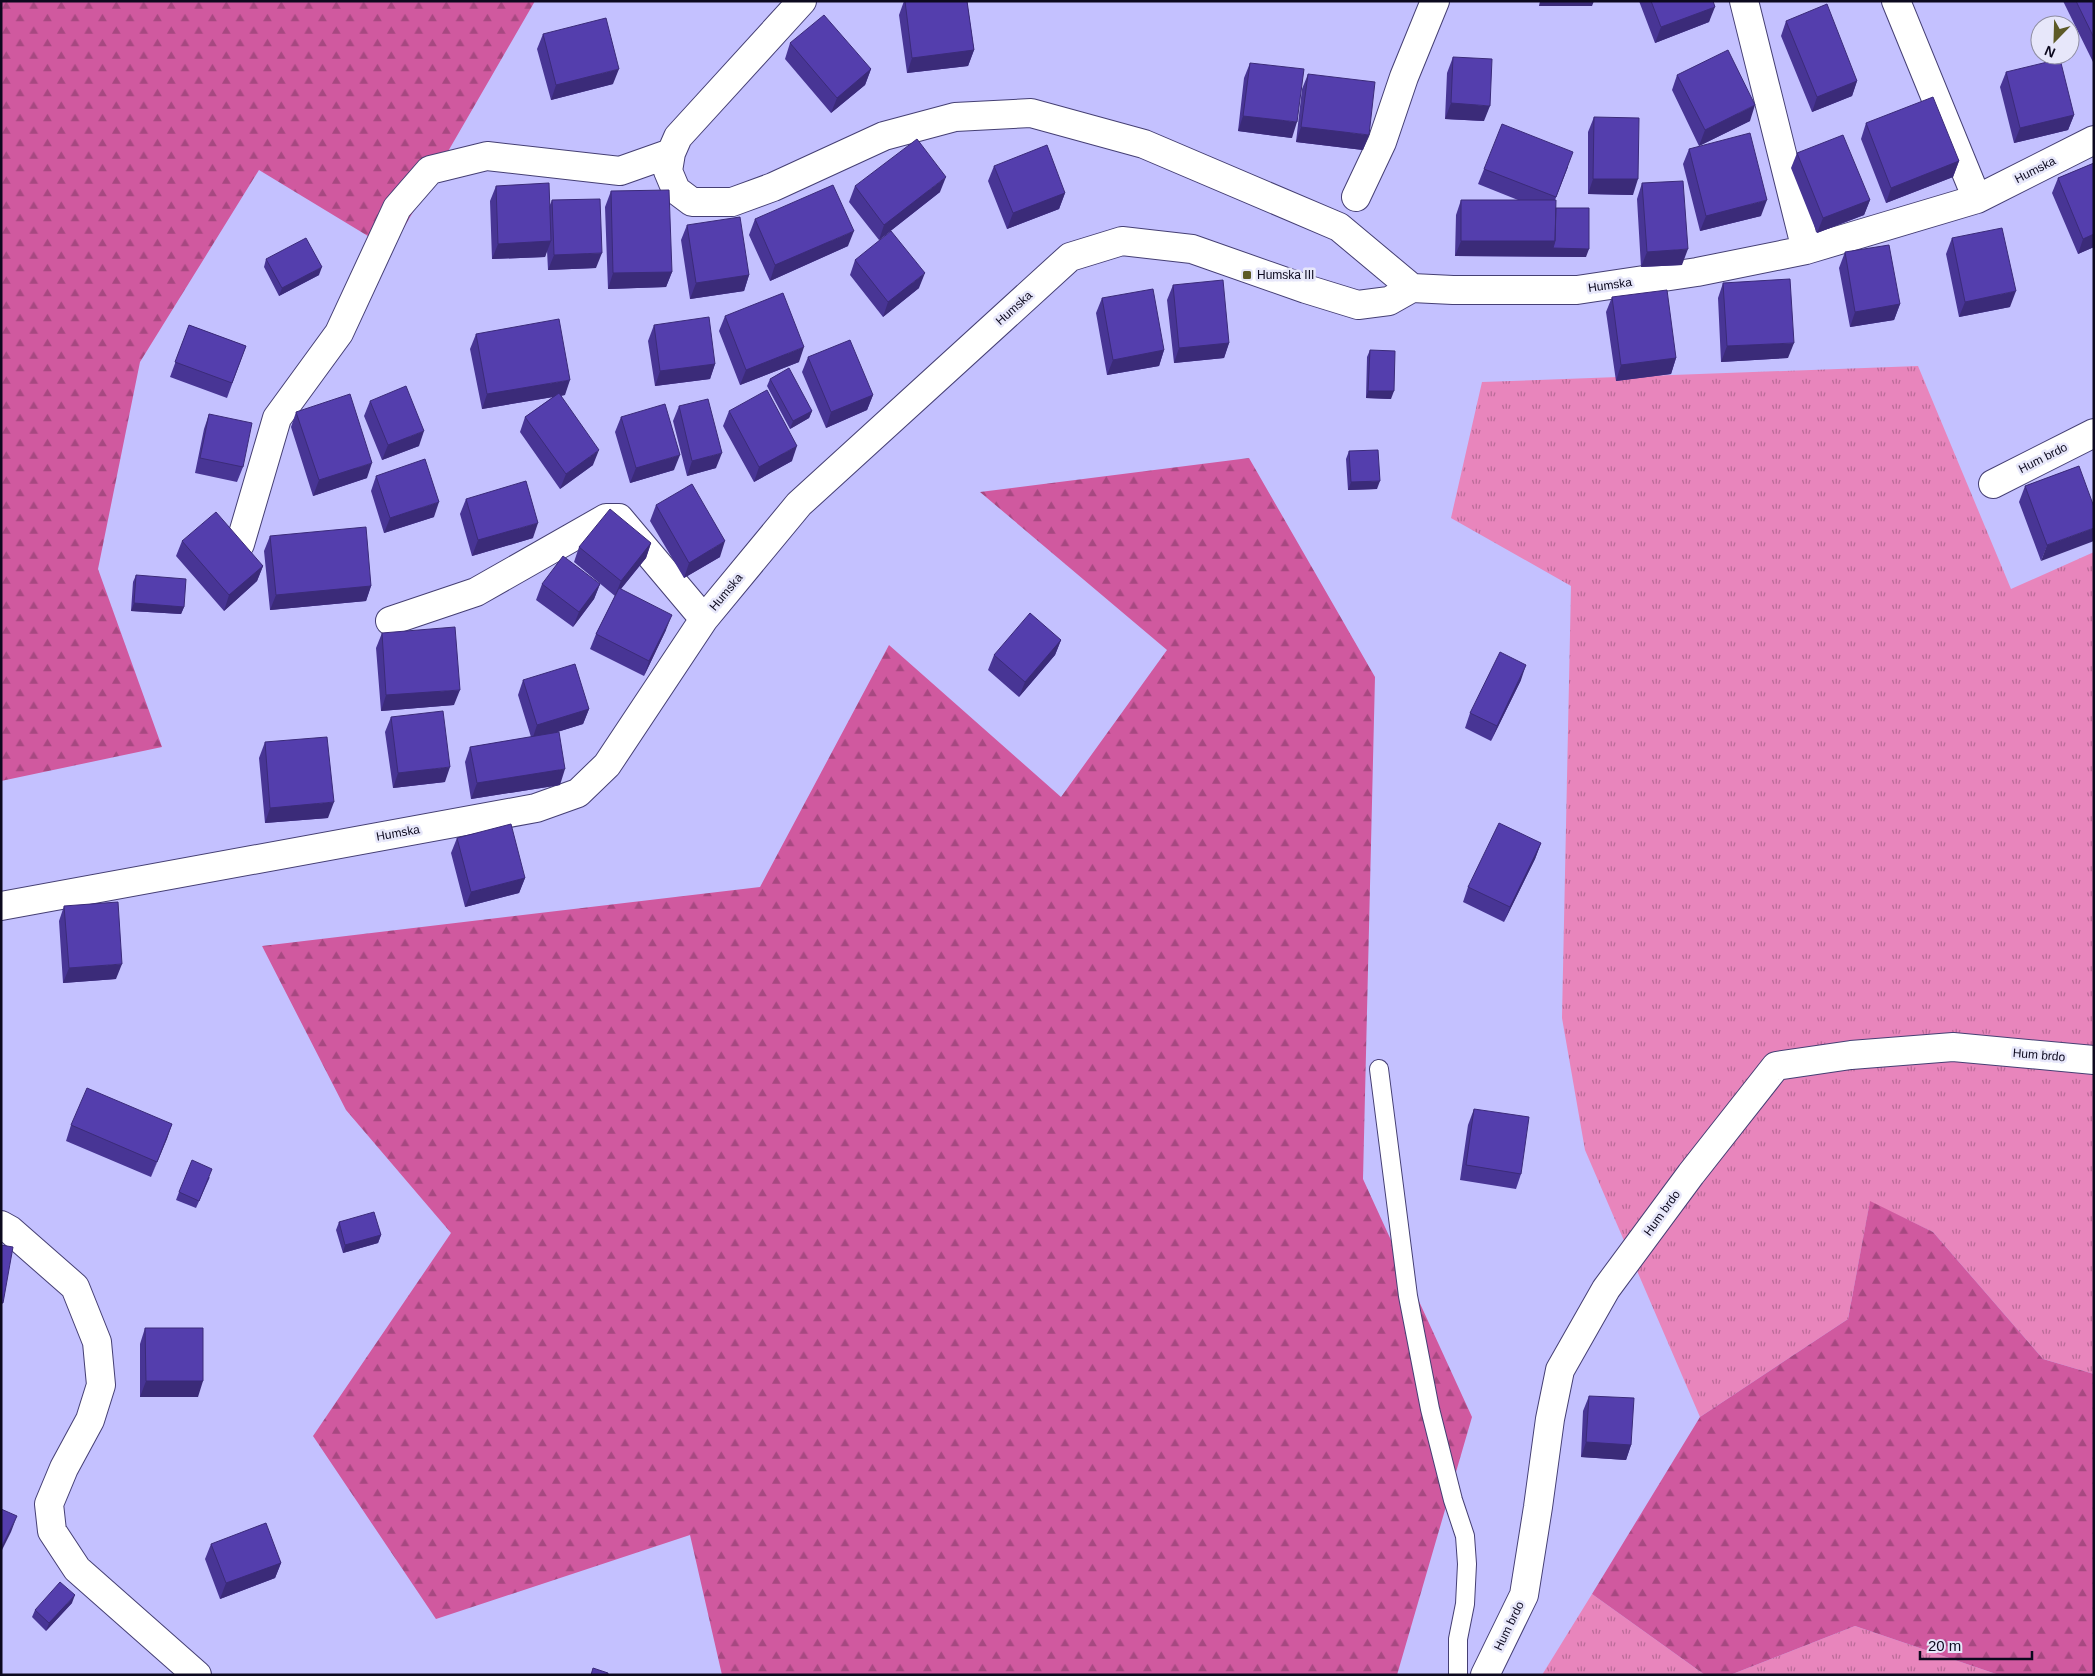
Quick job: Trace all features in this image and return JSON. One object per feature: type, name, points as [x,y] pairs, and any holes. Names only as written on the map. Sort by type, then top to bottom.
[{"type":"street","points":[[802,1],[678,137],[671,153],[668,171],[676,190],[692,202],[732,202],[773,187],[884,136],[955,117],[1031,113],[1144,144],[1339,227],[1412,288]]},
{"type":"street","points":[[1356,197],[1382,142],[1404,77],[1435,1]]},
{"type":"street","points":[[1744,1],[1806,250]]},
{"type":"street","points":[[1896,1],[1977,200]]},
{"type":"street","name":"Humska","points":[[1,906],[536,808],[578,793],[607,765],[704,619],[798,504],[1070,257],[1122,241],[1192,249],[1358,305],[1388,301],[1412,288],[1453,290],[1578,290],[1696,272],[1806,250],[1977,200],[2094,140]]},
{"type":"street","points":[[240,544],[277,418],[339,333],[397,208],[430,170],[487,156],[620,171],[671,153]]},
{"type":"street","name":"Hum brdo","points":[[1993,484],[2094,433]]},
{"type":"street","points":[[390,621],[476,592],[606,518],[619,518],[704,619]]},
{"type":"street","name":"Hum brdo","points":[[1485,1675],[1524,1595],[1550,1419],[1560,1370],[1606,1289],[1691,1174],[1776,1066],[1852,1055],[1953,1047],[2094,1060]]},
{"type":"street","points":[[1,1226],[10,1230],[75,1288],[96,1342],[101,1385],[90,1420],[64,1468],[48,1504],[52,1531],[77,1569],[197,1675]]},
{"type":"lane","points":[[1379,1069],[1408,1296],[1430,1409],[1453,1500],[1465,1536],[1467,1564],[1466,1604],[1458,1639],[1458,1675]]},
{"type":"green space","points":[[1,1],[535,1],[391,250],[259,170],[140,362],[98,569],[162,747],[1,781]]},
{"type":"green space","points":[[1918,366],[2011,589],[2094,552],[2094,1374],[2043,1359],[1933,1232],[1870,1202],[1848,1319],[1700,1417],[1585,1150],[1562,1018],[1571,586],[1451,518],[1482,382]]},
{"type":"green space","points":[[1249,458],[1375,677],[1363,1179],[1472,1417],[1397,1675],[722,1675],[690,1535],[436,1619],[313,1436],[451,1233],[346,1110],[262,946],[760,887],[889,645],[1061,797],[1167,650],[980,492]]},
{"type":"green space","points":[[1870,1201],[1933,1232],[2043,1359],[2094,1374],[2094,1675],[1999,1675],[1855,1626],[1730,1675],[1705,1675],[1592,1594],[1700,1417],[1848,1319]]},
{"type":"green space","points":[[1592,1594],[1705,1675],[1542,1675]]},
{"type":"green space","points":[[1855,1626],[1999,1675],[1730,1675]]},
{"type":"building","points":[[905,1],[967,1],[974,50],[912,58]]},
{"type":"building","points":[[1651,1],[1713,1],[1715,7],[1661,27]]},
{"type":"building","points":[[2076,1],[2094,1],[2094,38]]},
{"type":"building","points":[[1827,4],[1857,81],[1817,97],[1786,21]]},
{"type":"building","points":[[824,15],[871,69],[837,98],[790,43]]},
{"type":"building","points":[[606,18],[619,69],[556,85],[543,34]]},
{"type":"building","points":[[1728,50],[1755,105],[1705,130],[1677,75]]},
{"type":"building","points":[[1453,57],[1492,59],[1490,106],[1451,103]]},
{"type":"building","points":[[1250,63],[1304,69],[1297,122],[1243,116]]},
{"type":"building","points":[[2035,65],[2062,65],[2074,115],[2020,128],[2006,72]]},
{"type":"building","points":[[1308,74],[1375,82],[1369,135],[1301,127]]},
{"type":"building","points":[[1933,97],[1959,161],[1891,188],[1866,123]]},
{"type":"building","points":[[1594,117],[1639,118],[1638,179],[1593,179]]},
{"type":"building","points":[[1502,124],[1573,152],[1556,197],[1484,169]]},
{"type":"building","points":[[1750,133],[1767,200],[1706,216],[1689,149]]},
{"type":"building","points":[[1843,135],[1870,200],[1823,218],[1797,153]]},
{"type":"building","points":[[917,139],[946,177],[884,225],[855,186]]},
{"type":"building","points":[[1047,145],[1065,193],[1013,213],[994,166]]},
{"type":"building","points":[[2094,163],[2094,234],[2083,239],[2058,178]]},
{"type":"building","points":[[1683,181],[1688,249],[1647,252],[1642,183]]},
{"type":"building","points":[[549,183],[551,241],[498,244],[496,186]]},
{"type":"building","points":[[833,185],[854,231],[775,265],[755,219]]},
{"type":"building","points":[[669,190],[672,272],[613,273],[611,191]]},
{"type":"building","points":[[600,199],[602,253],[554,255],[552,200]]},
{"type":"building","points":[[1461,200],[1556,200],[1555,241],[1461,241]]},
{"type":"building","points":[[1556,208],[1589,208],[1589,249],[1553,248]]},
{"type":"building","points":[[740,217],[749,275],[696,283],[687,225]]},
{"type":"building","points":[[2002,228],[2016,291],[1965,302],[1952,238]]},
{"type":"building","points":[[891,231],[925,273],[888,302],[855,260]]},
{"type":"building","points":[[306,238],[322,267],[282,288],[266,259]]},
{"type":"building","points":[[1889,245],[1900,304],[1855,312],[1845,252]]},
{"type":"building","points":[[1790,279],[1794,343],[1727,346],[1723,283]]},
{"type":"building","points":[[1223,280],[1229,343],[1179,348],[1173,285]]},
{"type":"building","points":[[1153,289],[1164,350],[1113,360],[1102,298]]},
{"type":"building","points":[[1667,290],[1676,358],[1621,365],[1612,297]]},
{"type":"building","points":[[783,293],[804,347],[746,370],[725,316]]},
{"type":"building","points":[[709,317],[715,364],[660,371],[654,325]]},
{"type":"building","points":[[559,319],[570,380],[487,394],[476,334]]},
{"type":"building","points":[[189,325],[246,346],[232,383],[175,362]]},
{"type":"building","points":[[850,340],[873,395],[831,412],[808,357]]},
{"type":"building","points":[[1370,350],[1395,351],[1394,391],[1368,391]]},
{"type":"building","points":[[789,368],[812,411],[793,421],[770,379]]},
{"type":"building","points":[[406,386],[424,431],[388,445],[370,401]]},
{"type":"building","points":[[767,390],[797,446],[759,467],[729,411]]},
{"type":"building","points":[[559,393],[599,450],[566,474],[525,417]]},
{"type":"building","points":[[350,394],[372,463],[319,480],[296,412]]},
{"type":"building","points":[[708,399],[722,453],[692,461],[679,406]]},
{"type":"building","points":[[665,404],[680,455],[636,468],[621,417]]},
{"type":"building","points":[[209,414],[252,423],[243,467],[200,458]]},
{"type":"building","points":[[1378,450],[1380,481],[1351,482],[1349,451]]},
{"type":"building","points":[[425,459],[439,502],[390,518],[376,476]]},
{"type":"building","points":[[2079,466],[2094,507],[2094,528],[2047,545],[2025,486]]},
{"type":"building","points":[[526,481],[538,523],[478,540],[466,499]]},
{"type":"building","points":[[692,484],[725,541],[689,563],[656,505]]},
{"type":"building","points":[[610,509],[651,543],[621,581],[579,547]]},
{"type":"building","points":[[216,512],[263,566],[229,595],[182,541]]},
{"type":"building","points":[[366,527],[371,586],[276,595],[270,536]]},
{"type":"building","points":[[563,556],[600,584],[579,612],[542,584]]},
{"type":"building","points":[[136,575],[186,579],[184,607],[134,603]]},
{"type":"building","points":[[619,588],[672,615],[649,661],[596,634]]},
{"type":"building","points":[[1030,613],[1061,640],[1025,682],[994,655]]},
{"type":"building","points":[[455,627],[460,690],[386,695],[382,633]]},
{"type":"building","points":[[1500,652],[1526,665],[1497,726],[1470,713]]},
{"type":"building","points":[[575,664],[589,709],[537,725],[523,680]]},
{"type":"building","points":[[443,711],[450,767],[398,773],[391,717]]},
{"type":"building","points":[[559,732],[565,769],[477,783],[470,747]]},
{"type":"building","points":[[327,737],[334,802],[270,808],[265,742]]},
{"type":"building","points":[[1499,823],[1541,843],[1510,907],[1468,887]]},
{"type":"building","points":[[511,824],[525,878],[471,892],[457,838]]},
{"type":"building","points":[[118,902],[122,964],[69,968],[64,906]]},
{"type":"building","points":[[87,1088],[172,1124],[157,1162],[71,1125]]},
{"type":"building","points":[[1474,1109],[1529,1117],[1521,1174],[1466,1165]]},
{"type":"building","points":[[192,1160],[212,1169],[199,1201],[179,1192]]},
{"type":"building","points":[[374,1212],[381,1235],[345,1245],[339,1222]]},
{"type":"building","points":[[1,1245],[13,1247],[3,1303],[1,1303]]},
{"type":"building","points":[[145,1328],[203,1328],[203,1381],[146,1381]]},
{"type":"building","points":[[1589,1396],[1634,1398],[1631,1445],[1586,1442]]},
{"type":"building","points":[[1,1509],[17,1516],[1,1548]]},
{"type":"building","points":[[266,1523],[281,1563],[226,1583],[211,1544]]},
{"type":"building","points":[[60,1582],[75,1595],[49,1623],[35,1610]]},
{"type":"building","points":[[593,1668],[608,1673],[608,1675],[591,1675]]},
{"type":"place","name":"Humska III","points":[[1247,275]]}]
